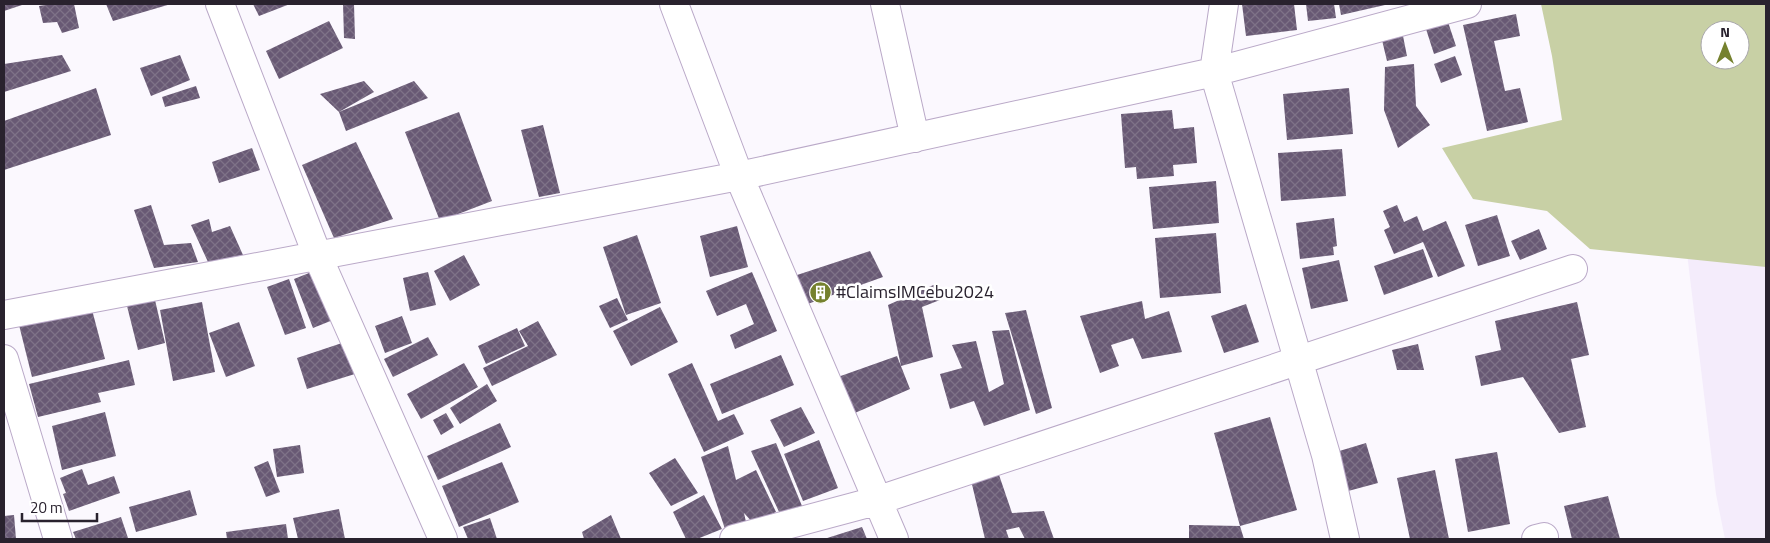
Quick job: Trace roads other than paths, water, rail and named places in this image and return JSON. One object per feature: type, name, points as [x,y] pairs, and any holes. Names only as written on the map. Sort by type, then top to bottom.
[{"type":"street","points":[[220,4],[318,257],[443,539]]},
{"type":"street","points":[[674,4],[739,176],[876,501],[894,539]]},
{"type":"street","points":[[885,4],[915,138]]},
{"type":"street","points":[[1224,4],[1214,72],[1326,455],[1345,539]]},
{"type":"street","points":[[4,315],[739,176],[1214,72],[1467,4]]},
{"type":"street","points":[[734,539],[876,501],[1573,269]]},
{"type":"street","points":[[4,359],[58,539]]},
{"type":"place","name":"#ClaimsIMCebu2024","points":[[820,292]]}]
